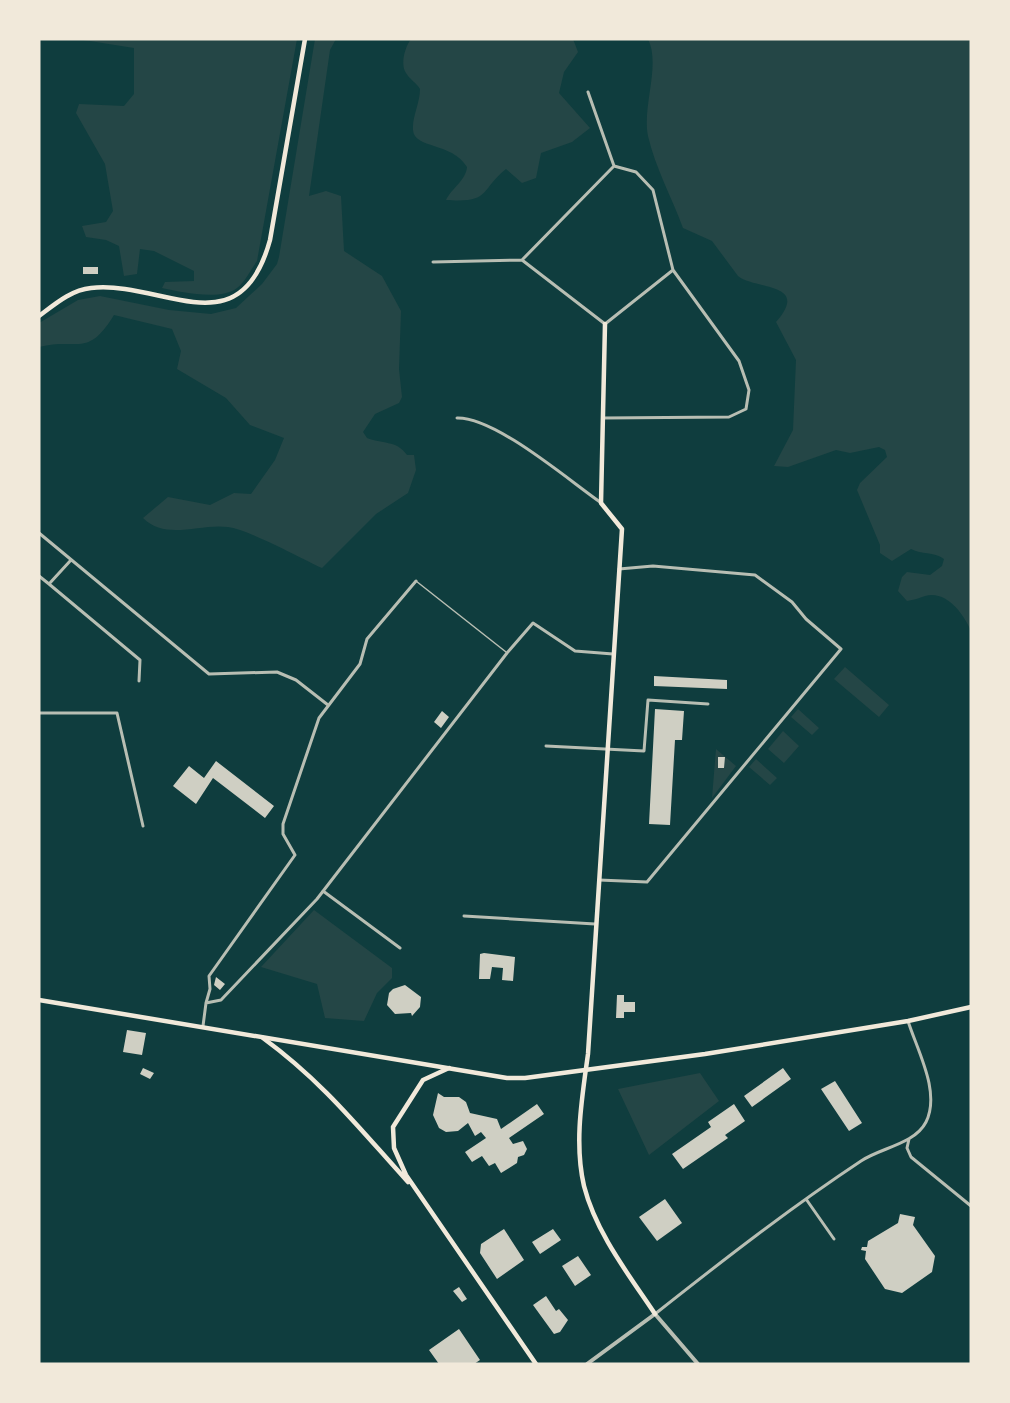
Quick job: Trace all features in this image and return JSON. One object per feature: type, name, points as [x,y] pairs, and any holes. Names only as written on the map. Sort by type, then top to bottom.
[{"type":"main road","points":[[39,316],[65,297],[90,288],[209,303],[231,297],[248,284],[260,267],[270,240],[304,39]]},
{"type":"main road","points":[[605,324],[602,503],[622,529],[586,1072],[579,1136],[584,1186],[609,1242],[655,1314]]},
{"type":"main road","points":[[39,1000],[516,1078],[586,1072],[908,1021],[971,1007]]},
{"type":"main road","points":[[261,1036],[294,1060],[334,1098],[420,1195]]},
{"type":"main road","points":[[449,1068],[423,1080],[402,1110],[392,1131],[398,1162],[536,1364]]},
{"type":"street","points":[[588,92],[614,166]]},
{"type":"street","points":[[522,260],[614,166]]},
{"type":"street","points":[[603,418],[729,417],[746,409],[749,390],[739,361],[673,270],[653,190],[636,172],[614,166]]},
{"type":"street","points":[[433,262],[522,260],[605,324],[673,270]]},
{"type":"street","points":[[457,418],[466,418],[489,425],[602,503]]},
{"type":"street","points":[[39,533],[209,674],[277,672],[296,680],[328,705]]},
{"type":"street","points":[[49,584],[71,560]]},
{"type":"street","points":[[598,880],[647,882],[841,649],[806,620],[792,603],[755,575],[653,566],[620,569]]},
{"type":"street","points":[[39,576],[140,660],[139,681]]},
{"type":"street","points":[[203,1026],[210,989],[208,976],[295,855],[283,834],[283,824],[319,718],[360,664],[367,639],[416,582]]},
{"type":"street","points":[[207,1003],[221,1000],[323,891],[507,653],[533,623],[575,651],[613,654]]},
{"type":"street","points":[[546,746],[644,751],[648,700],[708,704]]},
{"type":"street","points":[[39,712],[117,713],[143,826]]},
{"type":"street","points":[[323,891],[400,948]]},
{"type":"street","points":[[464,916],[595,924]]},
{"type":"street","points":[[587,1364],[806,1199],[871,1155],[910,1138],[927,1120],[930,1096],[928,1083],[908,1021]]},
{"type":"street","points":[[910,1138],[907,1148],[911,1157],[971,1206]]},
{"type":"street","points":[[806,1199],[834,1239]]},
{"type":"street","points":[[655,1314],[698,1364]]},
{"type":"lane","points":[[416,582],[507,653]]},
{"type":"shaded area","points":[[77,39],[297,39],[257,261],[237,288],[230,292],[211,295],[162,288],[165,282],[194,281],[194,271],[154,251],[140,249],[137,274],[124,276],[119,246],[106,240],[86,237],[82,226],[106,222],[113,211],[105,164],[76,113],[79,104],[124,106],[134,94],[134,48]]},
{"type":"shaded area","points":[[315,39],[336,39],[330,50],[309,196],[326,191],[341,196],[344,251],[382,276],[401,311],[399,369],[402,397],[399,403],[375,414],[363,432],[367,438],[394,445],[407,455],[414,455],[416,470],[408,493],[376,514],[322,568],[261,538],[237,529],[217,526],[184,530],[162,529],[143,518],[168,497],[210,505],[234,493],[251,494],[275,460],[284,438],[250,425],[226,398],[177,369],[181,351],[172,329],[114,315],[105,329],[89,342],[39,347],[39,323],[78,300],[100,296],[169,310],[211,314],[236,308],[262,284],[277,264],[279,257]]},
{"type":"shaded area","points":[[411,39],[573,39],[578,52],[564,72],[559,93],[590,128],[572,142],[541,153],[536,178],[522,183],[506,169],[478,197],[471,200],[446,200],[464,176],[467,167],[452,153],[415,136],[413,125],[420,89],[407,75],[403,65],[405,51]]},
{"type":"shaded area","points":[[648,39],[971,39],[971,631],[959,611],[947,600],[933,595],[907,601],[898,591],[902,577],[907,572],[930,575],[942,566],[944,559],[911,549],[892,561],[880,553],[880,545],[857,490],[860,483],[887,457],[885,450],[879,447],[850,453],[836,450],[788,467],[774,466],[793,430],[796,360],[776,322],[785,309],[787,300],[784,294],[777,289],[738,276],[712,241],[683,228],[659,171],[648,136],[647,112],[653,61]]},
{"type":"shaded area","points":[[845,667],[889,705],[879,717],[834,679]]},
{"type":"shaded area","points":[[798,709],[819,728],[812,735],[791,717]]},
{"type":"shaded area","points":[[783,731],[799,746],[784,763],[768,749]]},
{"type":"shaded area","points":[[716,749],[736,766],[712,798]]},
{"type":"shaded area","points":[[756,759],[777,778],[770,785],[749,767]]},
{"type":"shaded area","points":[[314,910],[392,968],[392,978],[377,993],[364,1021],[325,1018],[317,984],[261,967]]},
{"type":"shaded area","points":[[700,1073],[719,1101],[649,1155],[618,1089]]},
{"type":"building","points":[[83,267],[98,267],[98,274],[83,274]]},
{"type":"building","points":[[654,676],[727,680],[727,689],[654,686]]},
{"type":"building","points":[[655,709],[684,711],[682,740],[675,740],[670,825],[649,824]]},
{"type":"building","points":[[442,711],[449,717],[441,728],[434,722]]},
{"type":"building","points":[[718,757],[725,757],[724,768],[718,768]]},
{"type":"building","points":[[216,761],[274,806],[265,818],[213,778],[196,804],[173,786],[189,766],[204,778]]},
{"type":"building","points":[[480,954],[515,957],[513,981],[502,980],[503,968],[492,967],[490,979],[479,979]]},
{"type":"building","points":[[216,977],[225,984],[220,990],[214,985]]},
{"type":"building","points":[[405,985],[421,997],[420,1007],[412,1016],[411,1013],[395,1014],[387,1005],[389,993]]},
{"type":"building","points":[[617,995],[624,995],[624,1002],[635,1002],[635,1012],[624,1012],[624,1018],[616,1018]]},
{"type":"building","points":[[127,1030],[146,1033],[142,1055],[123,1052]]},
{"type":"building","points":[[143,1068],[154,1073],[150,1079],[140,1074]]},
{"type":"building","points":[[783,1068],[791,1079],[752,1107],[744,1096]]},
{"type":"building","points":[[835,1081],[862,1123],[849,1131],[821,1089]]},
{"type":"building","points":[[438,1093],[444,1097],[459,1097],[466,1102],[470,1113],[497,1119],[501,1129],[537,1104],[544,1114],[509,1138],[513,1144],[523,1141],[527,1149],[524,1155],[518,1157],[517,1163],[501,1173],[495,1163],[489,1166],[482,1156],[472,1162],[465,1152],[486,1138],[481,1132],[475,1136],[468,1123],[458,1131],[446,1132],[439,1128],[433,1115]]},
{"type":"building","points":[[734,1104],[745,1121],[725,1135],[728,1138],[683,1169],[672,1154],[711,1127],[708,1122]]},
{"type":"building","points":[[665,1199],[682,1223],[657,1241],[639,1217]]},
{"type":"building","points":[[900,1214],[915,1217],[913,1225],[935,1256],[932,1272],[902,1293],[885,1289],[865,1259],[866,1251],[861,1250],[862,1247],[867,1247],[868,1241],[898,1223]]},
{"type":"building","points":[[504,1229],[524,1260],[497,1279],[480,1253],[481,1244]]},
{"type":"building","points":[[553,1229],[561,1240],[540,1254],[532,1242]]},
{"type":"building","points":[[578,1256],[591,1275],[575,1286],[562,1266]]},
{"type":"building","points":[[459,1287],[467,1299],[462,1302],[453,1291]]},
{"type":"building","points":[[546,1296],[556,1311],[559,1309],[568,1320],[560,1332],[554,1334],[533,1305]]},
{"type":"building","points":[[459,1329],[480,1360],[474,1364],[439,1364],[429,1350]]}]
